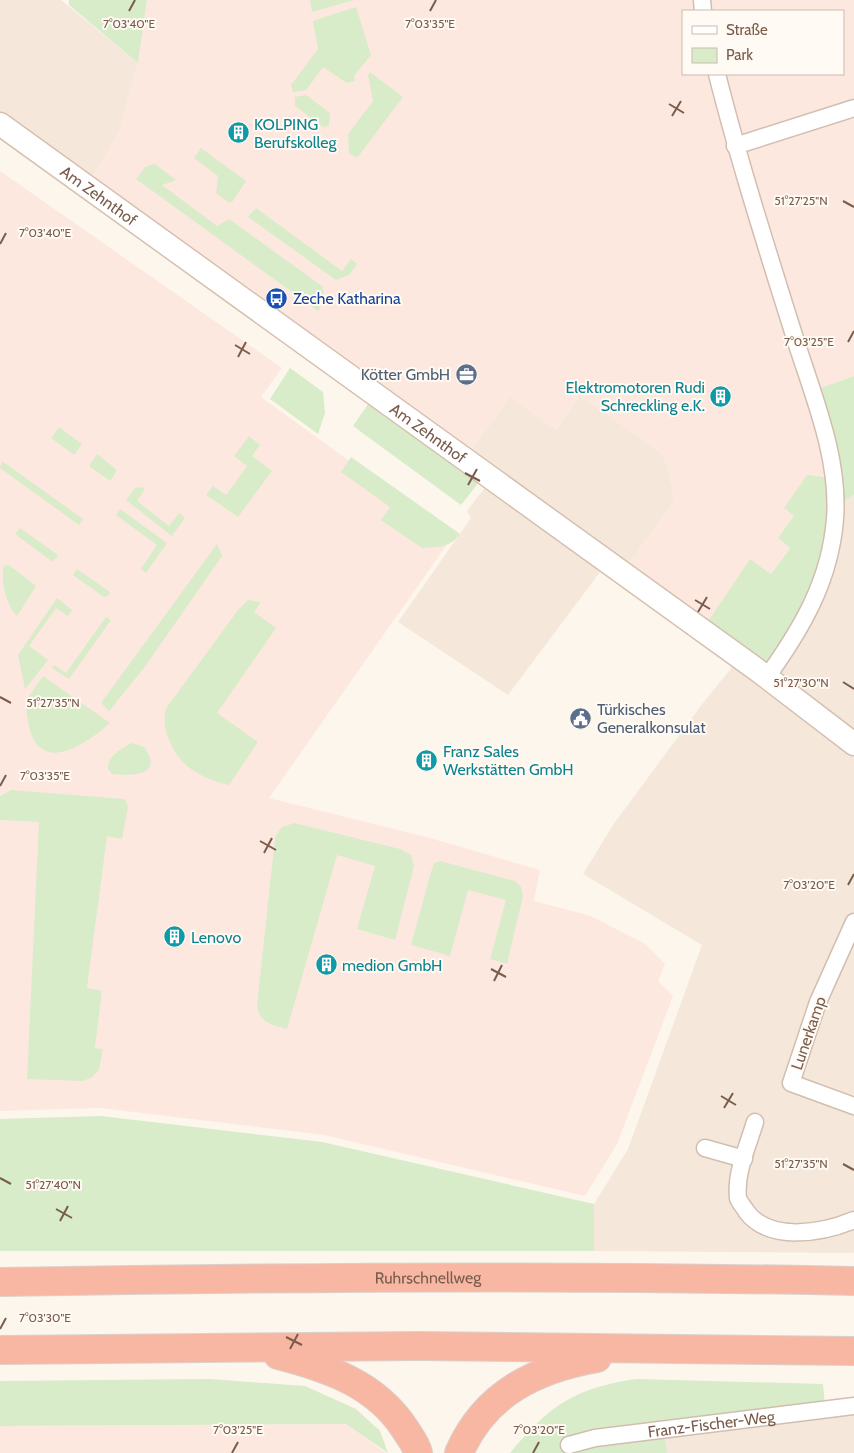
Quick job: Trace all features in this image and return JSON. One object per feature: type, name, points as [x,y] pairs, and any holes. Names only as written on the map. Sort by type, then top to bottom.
[{"type":"highway","name":"Ruhrschnellweg","points":[[0,1282],[476,1276],[652,1276],[854,1281]]},
{"type":"highway","points":[[245,1346],[317,1366],[356,1382],[393,1412],[418,1453]]},
{"type":"highway","points":[[0,1350],[245,1346],[660,1347],[854,1351]]},
{"type":"highway","points":[[459,1453],[466,1437],[505,1392],[539,1374],[576,1362],[660,1347]]},
{"type":"main road","name":"Am Zehnthof","points":[[0,124],[767,677],[854,744]]},
{"type":"street","points":[[717,75],[735,146],[822,428],[835,478],[835,518],[826,566],[803,625],[767,677]]},
{"type":"street","points":[[735,146],[854,108]]},
{"type":"street","name":"Lunerkamp","points":[[854,922],[818,1002],[791,1083],[854,1106]]},
{"type":"street","points":[[754,1122],[740,1171],[738,1200],[753,1220],[773,1230],[805,1232],[838,1226],[854,1220]]},
{"type":"street","points":[[705,1148],[744,1160]]},
{"type":"street","name":"Franz-Fischer-Weg","points":[[569,1445],[595,1438],[854,1406]]},
{"type":"shaded area","points":[[0,0],[61,0],[138,63],[119,133],[89,183],[0,118]]},
{"type":"shaded area","points":[[147,0],[700,0],[701,10],[682,10],[682,75],[716,75],[833,478],[794,516],[779,538],[790,547],[771,574],[750,559],[704,627],[624,570],[674,502],[671,477],[663,454],[580,395],[556,430],[510,396],[469,453],[89,183],[119,133],[138,63]]},
{"type":"shaded area","points":[[703,0],[854,0],[854,376],[812,391],[718,75],[844,75],[844,10],[704,10]]},
{"type":"shaded area","points":[[0,171],[282,368],[261,397],[453,536],[269,798],[430,838],[540,870],[534,901],[591,916],[645,944],[665,964],[658,981],[673,996],[617,1144],[585,1196],[324,1135],[100,1108],[0,1111]]},
{"type":"shaded area","points":[[580,395],[663,454],[671,477],[674,502],[624,570],[469,453],[510,396],[556,430]]},
{"type":"shaded area","points":[[489,482],[606,564],[508,695],[398,622],[471,518],[467,511]]},
{"type":"shaded area","points":[[854,495],[854,741],[771,676],[837,505]]},
{"type":"shaded area","points":[[737,661],[854,747],[854,1253],[594,1251],[594,1204],[628,1149],[702,945],[583,874],[613,825],[703,703]]},
{"type":"shaded area","points":[[854,1403],[854,1453],[667,1453],[664,1428]]},
{"type":"shaded area","points":[[347,1424],[386,1453],[0,1453],[0,1426]]},
{"type":"green space","points":[[69,0],[147,0],[138,63],[69,5]]},
{"type":"green space","points":[[310,0],[354,0],[312,12]]},
{"type":"green space","points":[[356,7],[371,55],[354,76],[355,81],[347,83],[323,67],[306,90],[293,92],[291,85],[318,49],[313,21]]},
{"type":"green space","points":[[370,72],[403,97],[357,158],[349,153],[348,134],[373,101],[368,75]]},
{"type":"green space","points":[[306,95],[330,113],[329,126],[323,127],[295,106],[295,97]]},
{"type":"green space","points":[[201,148],[246,181],[232,202],[228,202],[216,193],[218,176],[194,158]]},
{"type":"green space","points":[[155,164],[176,180],[162,185],[217,226],[229,219],[322,286],[323,299],[318,311],[136,179],[145,167]]},
{"type":"green space","points":[[256,208],[342,271],[351,259],[357,264],[349,275],[336,280],[248,217]]},
{"type":"green space","points":[[290,368],[323,392],[325,413],[318,434],[270,399]]},
{"type":"green space","points":[[854,376],[854,495],[837,505],[812,391]]},
{"type":"green space","points":[[373,397],[483,477],[461,505],[353,426]]},
{"type":"green space","points":[[59,427],[82,444],[74,455],[51,438]]},
{"type":"green space","points":[[249,436],[260,445],[252,456],[272,471],[238,517],[206,495],[213,486],[226,495],[247,466],[234,456]]},
{"type":"green space","points":[[97,454],[117,470],[110,481],[89,466]]},
{"type":"green space","points":[[351,457],[460,534],[448,544],[422,548],[381,520],[390,507],[341,472]]},
{"type":"green space","points":[[2,461],[83,519],[79,525],[0,468]]},
{"type":"green space","points":[[807,475],[833,478],[834,518],[813,599],[766,672],[704,627],[750,559],[771,574],[790,548],[778,538],[794,516],[784,508]]},
{"type":"green space","points":[[142,487],[145,489],[137,501],[169,526],[179,513],[185,518],[172,536],[126,500],[135,488]]},
{"type":"green space","points":[[120,509],[167,543],[146,573],[141,569],[157,545],[116,515]]},
{"type":"green space","points":[[20,528],[58,555],[53,562],[15,534]]},
{"type":"green space","points":[[217,544],[222,556],[144,668],[109,711],[101,703]]},
{"type":"green space","points":[[9,565],[36,586],[17,616],[10,606],[3,585],[4,566]]},
{"type":"green space","points":[[77,569],[110,592],[108,596],[104,597],[73,575]]},
{"type":"green space","points":[[57,598],[72,610],[68,616],[56,608],[29,646],[48,660],[25,689],[18,655]]},
{"type":"green space","points":[[248,600],[261,602],[254,612],[276,628],[217,713],[258,742],[229,785],[209,779],[184,763],[172,747],[166,729],[165,718],[167,707],[238,610]]},
{"type":"green space","points":[[106,617],[111,620],[69,679],[52,668],[54,665],[66,673]]},
{"type":"green space","points":[[43,676],[110,723],[82,744],[70,749],[48,752],[39,747],[32,736],[25,702]]},
{"type":"green space","points":[[132,743],[144,747],[151,764],[148,769],[136,774],[112,774],[108,769],[110,760],[116,753]]},
{"type":"green space","points":[[11,790],[125,799],[128,807],[122,839],[107,836],[87,988],[102,991],[95,1048],[103,1049],[99,1070],[91,1078],[82,1081],[27,1079],[39,822],[0,820],[0,796]]},
{"type":"green space","points":[[294,823],[400,849],[411,855],[414,866],[395,940],[357,929],[375,866],[337,855],[287,1029],[272,1025],[264,1020],[257,1006],[275,837],[282,827]]},
{"type":"green space","points":[[440,861],[515,881],[521,887],[523,896],[507,964],[490,959],[506,900],[468,890],[450,956],[411,945],[434,863]]},
{"type":"green space","points":[[101,1116],[322,1142],[594,1204],[594,1251],[0,1251],[0,1119]]},
{"type":"green space","points":[[210,1379],[305,1386],[356,1409],[380,1431],[388,1453],[346,1424],[0,1426],[0,1381]]},
{"type":"green space","points":[[636,1379],[823,1384],[825,1405],[664,1428],[667,1453],[510,1453],[537,1423],[564,1402],[596,1388]]},
{"type":"place","name":"KOLPING Berufskolleg","points":[[238,133]]},
{"type":"place","name":"Zeche Katharina","points":[[277,298]]},
{"type":"place","name":"Kötter GmbH","points":[[466,374]]},
{"type":"place","name":"Elektromotoren Rudi Schreckling e.K.","points":[[721,396]]},
{"type":"place","name":"Türkisches Generalkonsulat","points":[[581,718]]},
{"type":"place","name":"Franz Sales Werkstätten GmbH","points":[[427,760]]},
{"type":"place","name":"Lenovo","points":[[175,937]]},
{"type":"place","name":"medion GmbH","points":[[326,965]]}]
